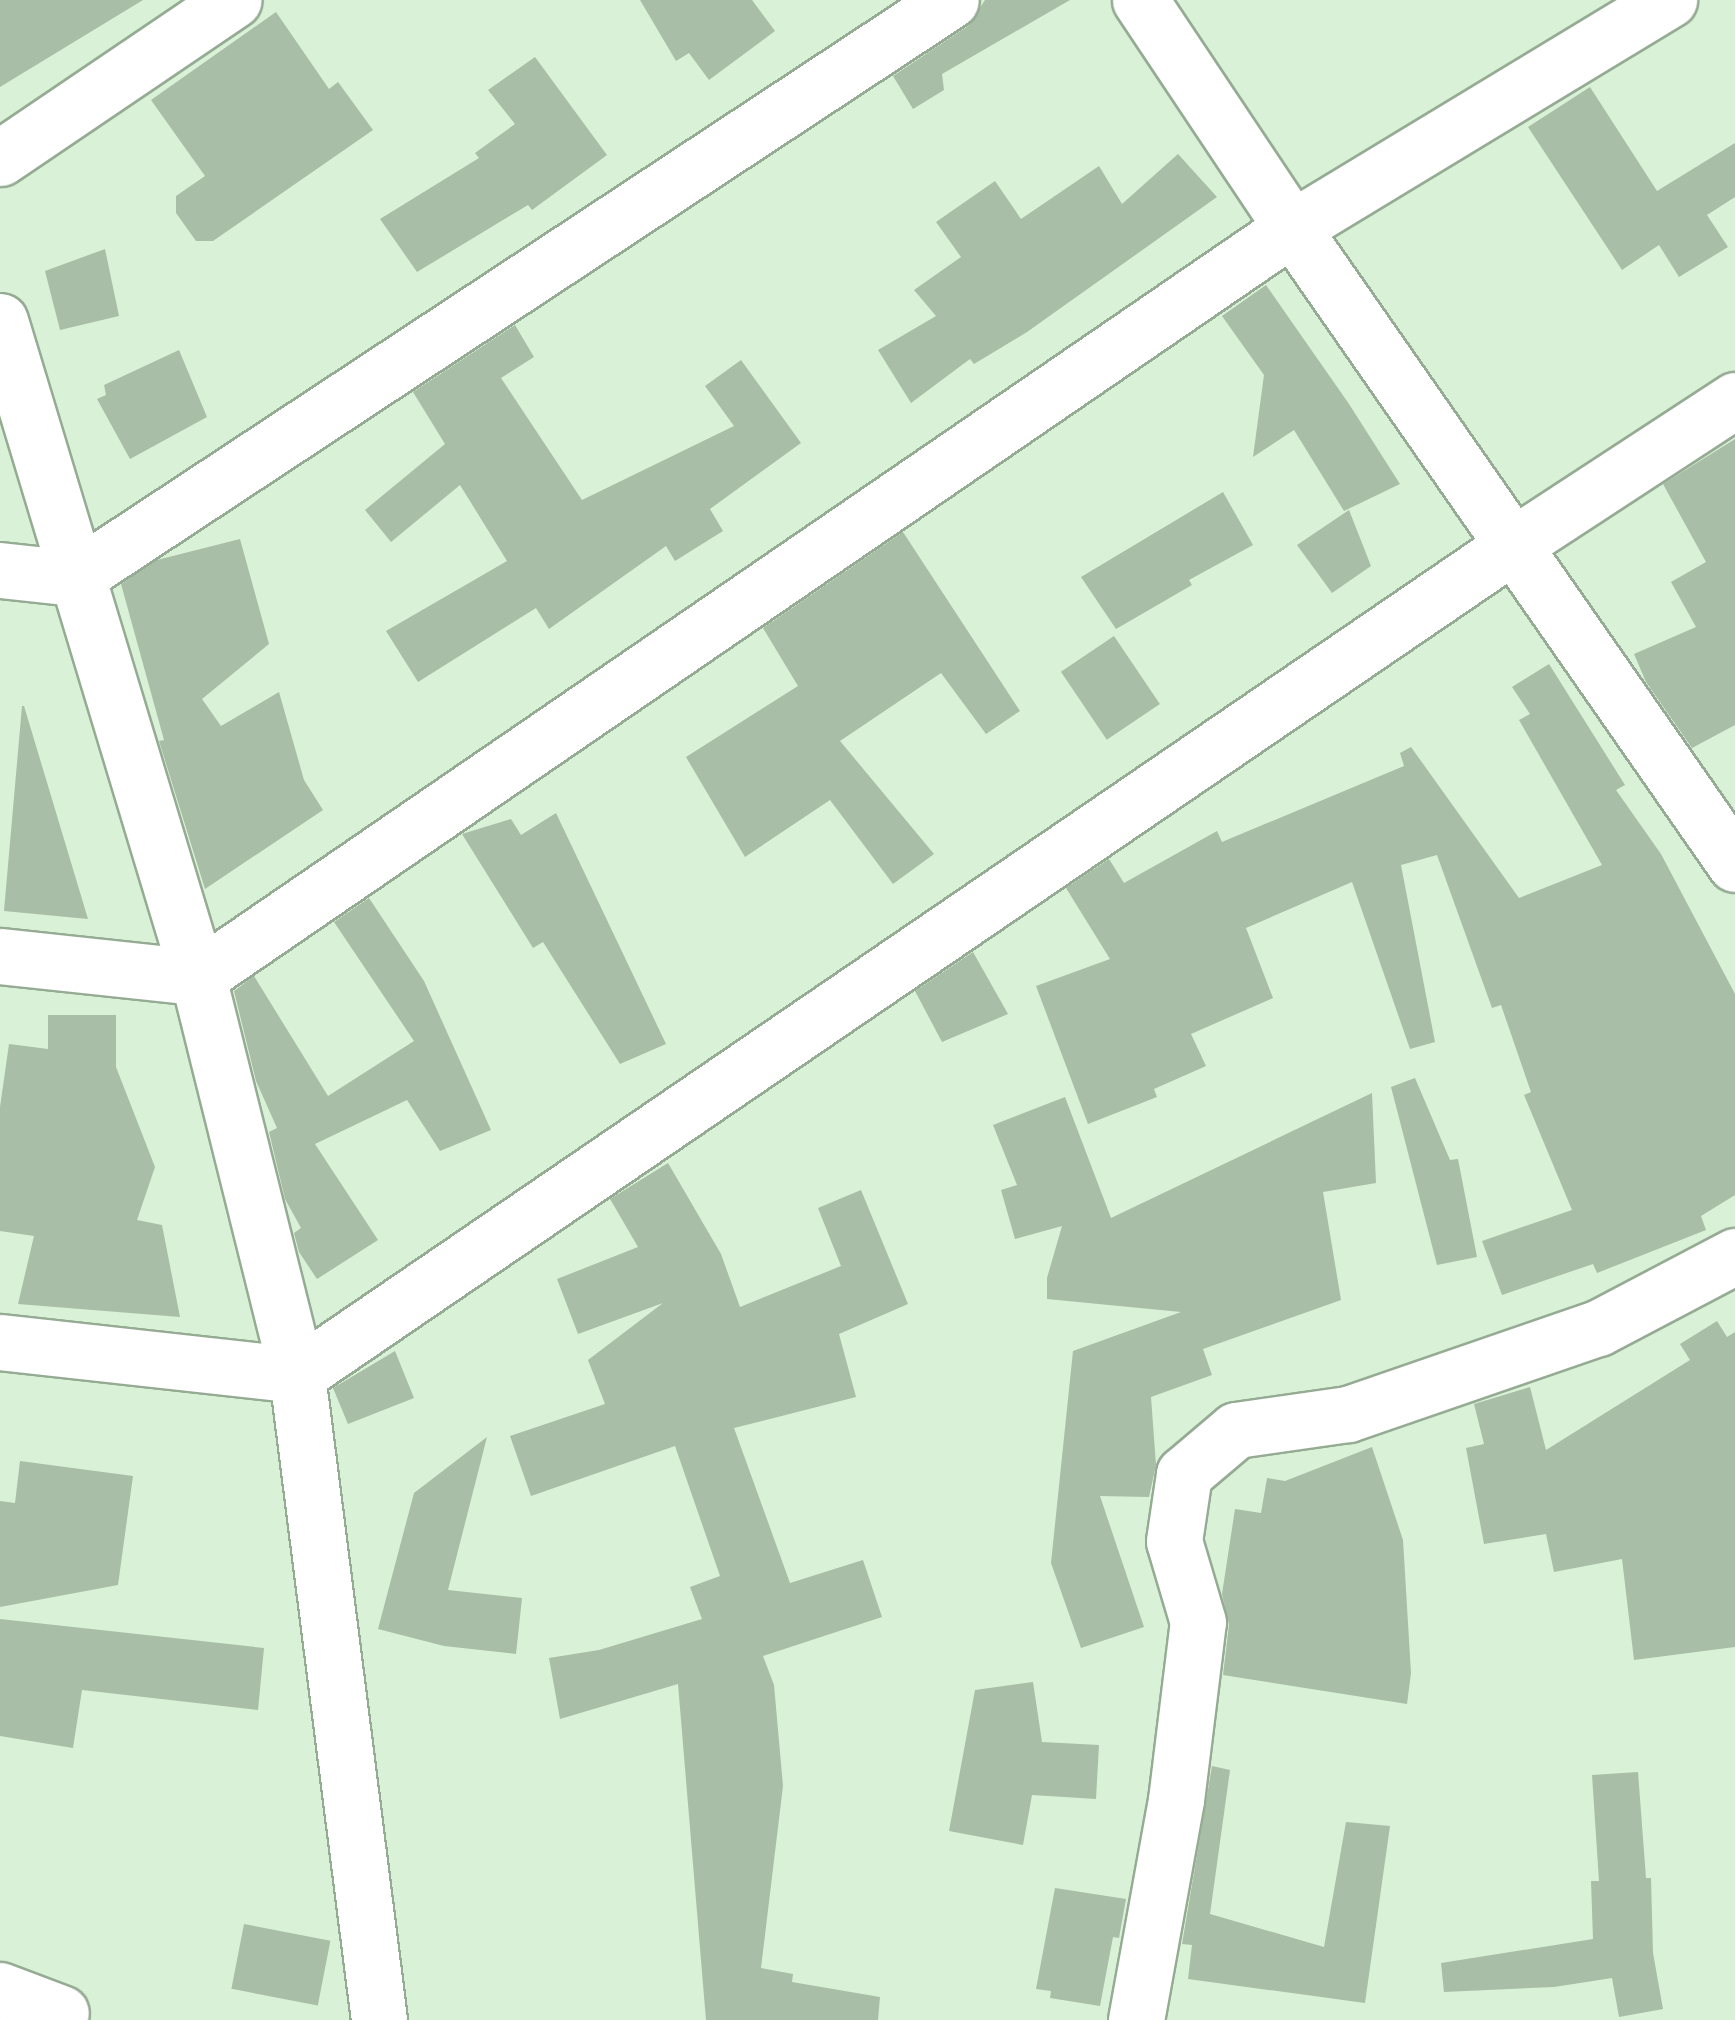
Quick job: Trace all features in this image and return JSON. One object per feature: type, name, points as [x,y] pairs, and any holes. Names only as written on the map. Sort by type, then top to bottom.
[{"type":"street","points":[[0,158],[233,0]]},
{"type":"street","points":[[0,570],[74,578],[951,0]]},
{"type":"street","points":[[1140,0],[1292,228],[1516,544],[1735,864]]},
{"type":"street","points":[[0,956],[198,977],[1292,228],[1670,0]]},
{"type":"street","points":[[0,321],[74,578],[198,977],[298,1375],[379,2020]]},
{"type":"street","points":[[0,1342],[298,1375],[1516,544],[1735,400]]},
{"type":"street","points":[[1136,2020],[1176,1800],[1198,1622],[1174,1541],[1184,1474],[1236,1430],[1348,1414],[1580,1334],[1735,1256]]},
{"type":"street","points":[[0,1990],[64,2018]]},
{"type":"building","points":[[0,0],[143,0],[0,87]]},
{"type":"building","points":[[640,0],[752,0],[775,31],[709,80],[689,53],[676,61]]},
{"type":"building","points":[[985,0],[1070,0],[942,74],[944,90],[913,109],[893,76],[968,26]]},
{"type":"building","points":[[276,12],[329,89],[338,82],[373,130],[213,241],[196,241],[176,213],[176,196],[205,176],[151,100]]},
{"type":"building","points":[[535,57],[607,155],[532,210],[528,205],[417,272],[380,219],[479,158],[475,153],[515,124],[488,90]]},
{"type":"building","points":[[1590,87],[1657,191],[1735,143],[1735,197],[1707,215],[1728,247],[1679,277],[1659,245],[1622,270],[1528,127]]},
{"type":"building","points":[[1178,154],[1217,197],[1027,332],[974,364],[970,359],[911,403],[878,350],[936,316],[914,290],[961,257],[936,222],[995,181],[1021,219],[1099,166],[1122,204]]},
{"type":"building","points":[[105,249],[119,316],[60,330],[45,271]]},
{"type":"building","points":[[1266,285],[1400,484],[1344,511],[1294,430],[1253,457],[1264,375],[1222,316]]},
{"type":"building","points":[[515,325],[534,357],[501,378],[582,500],[734,426],[705,386],[741,360],[801,443],[710,509],[723,531],[675,561],[666,546],[549,629],[536,608],[418,682],[386,631],[507,561],[460,485],[391,542],[365,510],[445,444],[413,392]]},
{"type":"building","points":[[179,350],[207,417],[130,459],[97,399],[106,395],[104,385]]},
{"type":"building","points":[[1735,439],[1735,725],[1692,748],[1646,682],[1634,654],[1696,627],[1671,582],[1706,562],[1663,484]]},
{"type":"building","points":[[1223,492],[1253,545],[1189,580],[1192,585],[1116,629],[1081,577]]},
{"type":"building","points":[[1349,510],[1371,566],[1332,593],[1297,545]]},
{"type":"building","points":[[903,532],[1020,711],[986,734],[941,673],[840,741],[934,854],[893,884],[830,800],[745,857],[686,757],[798,686],[763,628]]},
{"type":"building","points":[[240,539],[269,644],[202,699],[221,726],[279,692],[304,780],[323,810],[205,889],[159,741],[164,740],[121,584],[157,560]]},
{"type":"building","points":[[1114,636],[1160,704],[1107,740],[1061,672]]},
{"type":"building","points":[[1549,664],[1625,785],[1616,790],[1661,854],[1735,994],[1735,1195],[1701,1216],[1706,1230],[1597,1273],[1593,1264],[1502,1295],[1482,1241],[1572,1210],[1524,1095],[1531,1092],[1501,1005],[1492,1008],[1437,855],[1401,865],[1435,1042],[1410,1049],[1352,882],[1246,928],[1273,998],[1191,1034],[1206,1066],[1154,1089],[1157,1097],[1088,1124],[1036,986],[1110,959],[1066,888],[1109,859],[1124,883],[1217,831],[1222,842],[1404,766],[1400,753],[1411,747],[1519,898],[1602,865],[1519,720],[1530,714],[1512,687]]},
{"type":"building","points":[[24,706],[88,919],[4,911]]},
{"type":"building","points":[[556,813],[666,1044],[620,1064],[543,942],[533,948],[462,834],[511,819],[521,835]]},
{"type":"building","points":[[369,898],[424,981],[491,1130],[440,1151],[407,1100],[315,1144],[378,1240],[317,1279],[299,1252],[294,1233],[301,1228],[285,1199],[269,1132],[277,1128],[256,1081],[234,991],[254,976],[328,1096],[414,1041],[334,922]]},
{"type":"building","points":[[973,952],[1008,1014],[942,1042],[915,991]]},
{"type":"building","points":[[48,1015],[116,1015],[116,1067],[155,1167],[137,1220],[162,1225],[180,1317],[18,1304],[34,1236],[0,1231],[0,1107],[9,1044],[48,1049]]},
{"type":"building","points":[[1415,1078],[1450,1160],[1458,1159],[1477,1257],[1437,1265],[1391,1087]]},
{"type":"building","points":[[1372,1093],[1376,1183],[1323,1192],[1341,1300],[1203,1349],[1212,1375],[1151,1397],[1156,1465],[1149,1497],[1100,1496],[1144,1627],[1081,1648],[1051,1563],[1073,1351],[1181,1312],[1047,1299],[1047,1278],[1062,1226],[1015,1239],[1001,1190],[1017,1185],[993,1125],[1065,1097],[1111,1218]]},
{"type":"building","points":[[668,1163],[721,1254],[740,1307],[841,1266],[818,1208],[861,1190],[908,1304],[839,1334],[856,1397],[734,1428],[790,1583],[863,1560],[882,1617],[763,1656],[774,1685],[783,1786],[761,1968],[793,1974],[792,1982],[880,1997],[878,2020],[706,2020],[678,1684],[560,1719],[549,1658],[599,1650],[702,1619],[690,1587],[720,1576],[675,1446],[531,1496],[510,1436],[605,1404],[588,1360],[663,1303],[578,1334],[557,1279],[638,1247],[610,1199]]},
{"type":"building","points":[[1717,1321],[1727,1337],[1735,1332],[1735,1647],[1634,1660],[1622,1559],[1554,1572],[1546,1534],[1484,1544],[1466,1448],[1484,1444],[1474,1404],[1530,1387],[1546,1450],[1690,1360],[1680,1344]]},
{"type":"building","points":[[395,1351],[414,1398],[348,1424],[333,1388]]},
{"type":"building","points":[[487,1437],[448,1590],[522,1598],[516,1654],[444,1646],[378,1629],[414,1493]]},
{"type":"building","points":[[1372,1447],[1403,1540],[1411,1673],[1407,1704],[1223,1675],[1229,1625],[1222,1594],[1235,1509],[1261,1513],[1267,1478],[1285,1481]]},
{"type":"building","points":[[20,1461],[133,1476],[118,1585],[0,1607],[0,1501],[15,1503]]},
{"type":"building","points":[[0,1619],[264,1648],[258,1710],[82,1690],[73,1748],[0,1736]]},
{"type":"building","points":[[1033,1682],[1042,1742],[1099,1745],[1096,1799],[1032,1795],[1023,1845],[949,1831],[975,1690]]},
{"type":"building","points":[[1212,1766],[1230,1770],[1210,1914],[1324,1947],[1346,1822],[1390,1826],[1365,2003],[1188,1979],[1192,1945],[1182,1944]]},
{"type":"building","points":[[1638,1772],[1646,1878],[1651,1878],[1653,1953],[1663,2009],[1619,2017],[1612,1978],[1554,1987],[1444,1992],[1441,1963],[1593,1939],[1591,1881],[1599,1881],[1592,1775]]},
{"type":"building","points":[[1055,1888],[1126,1899],[1119,1938],[1113,1937],[1100,2006],[1050,1998],[1051,1991],[1036,1989]]},
{"type":"building","points":[[244,1924],[330,1941],[318,2006],[231,1989]]}]
